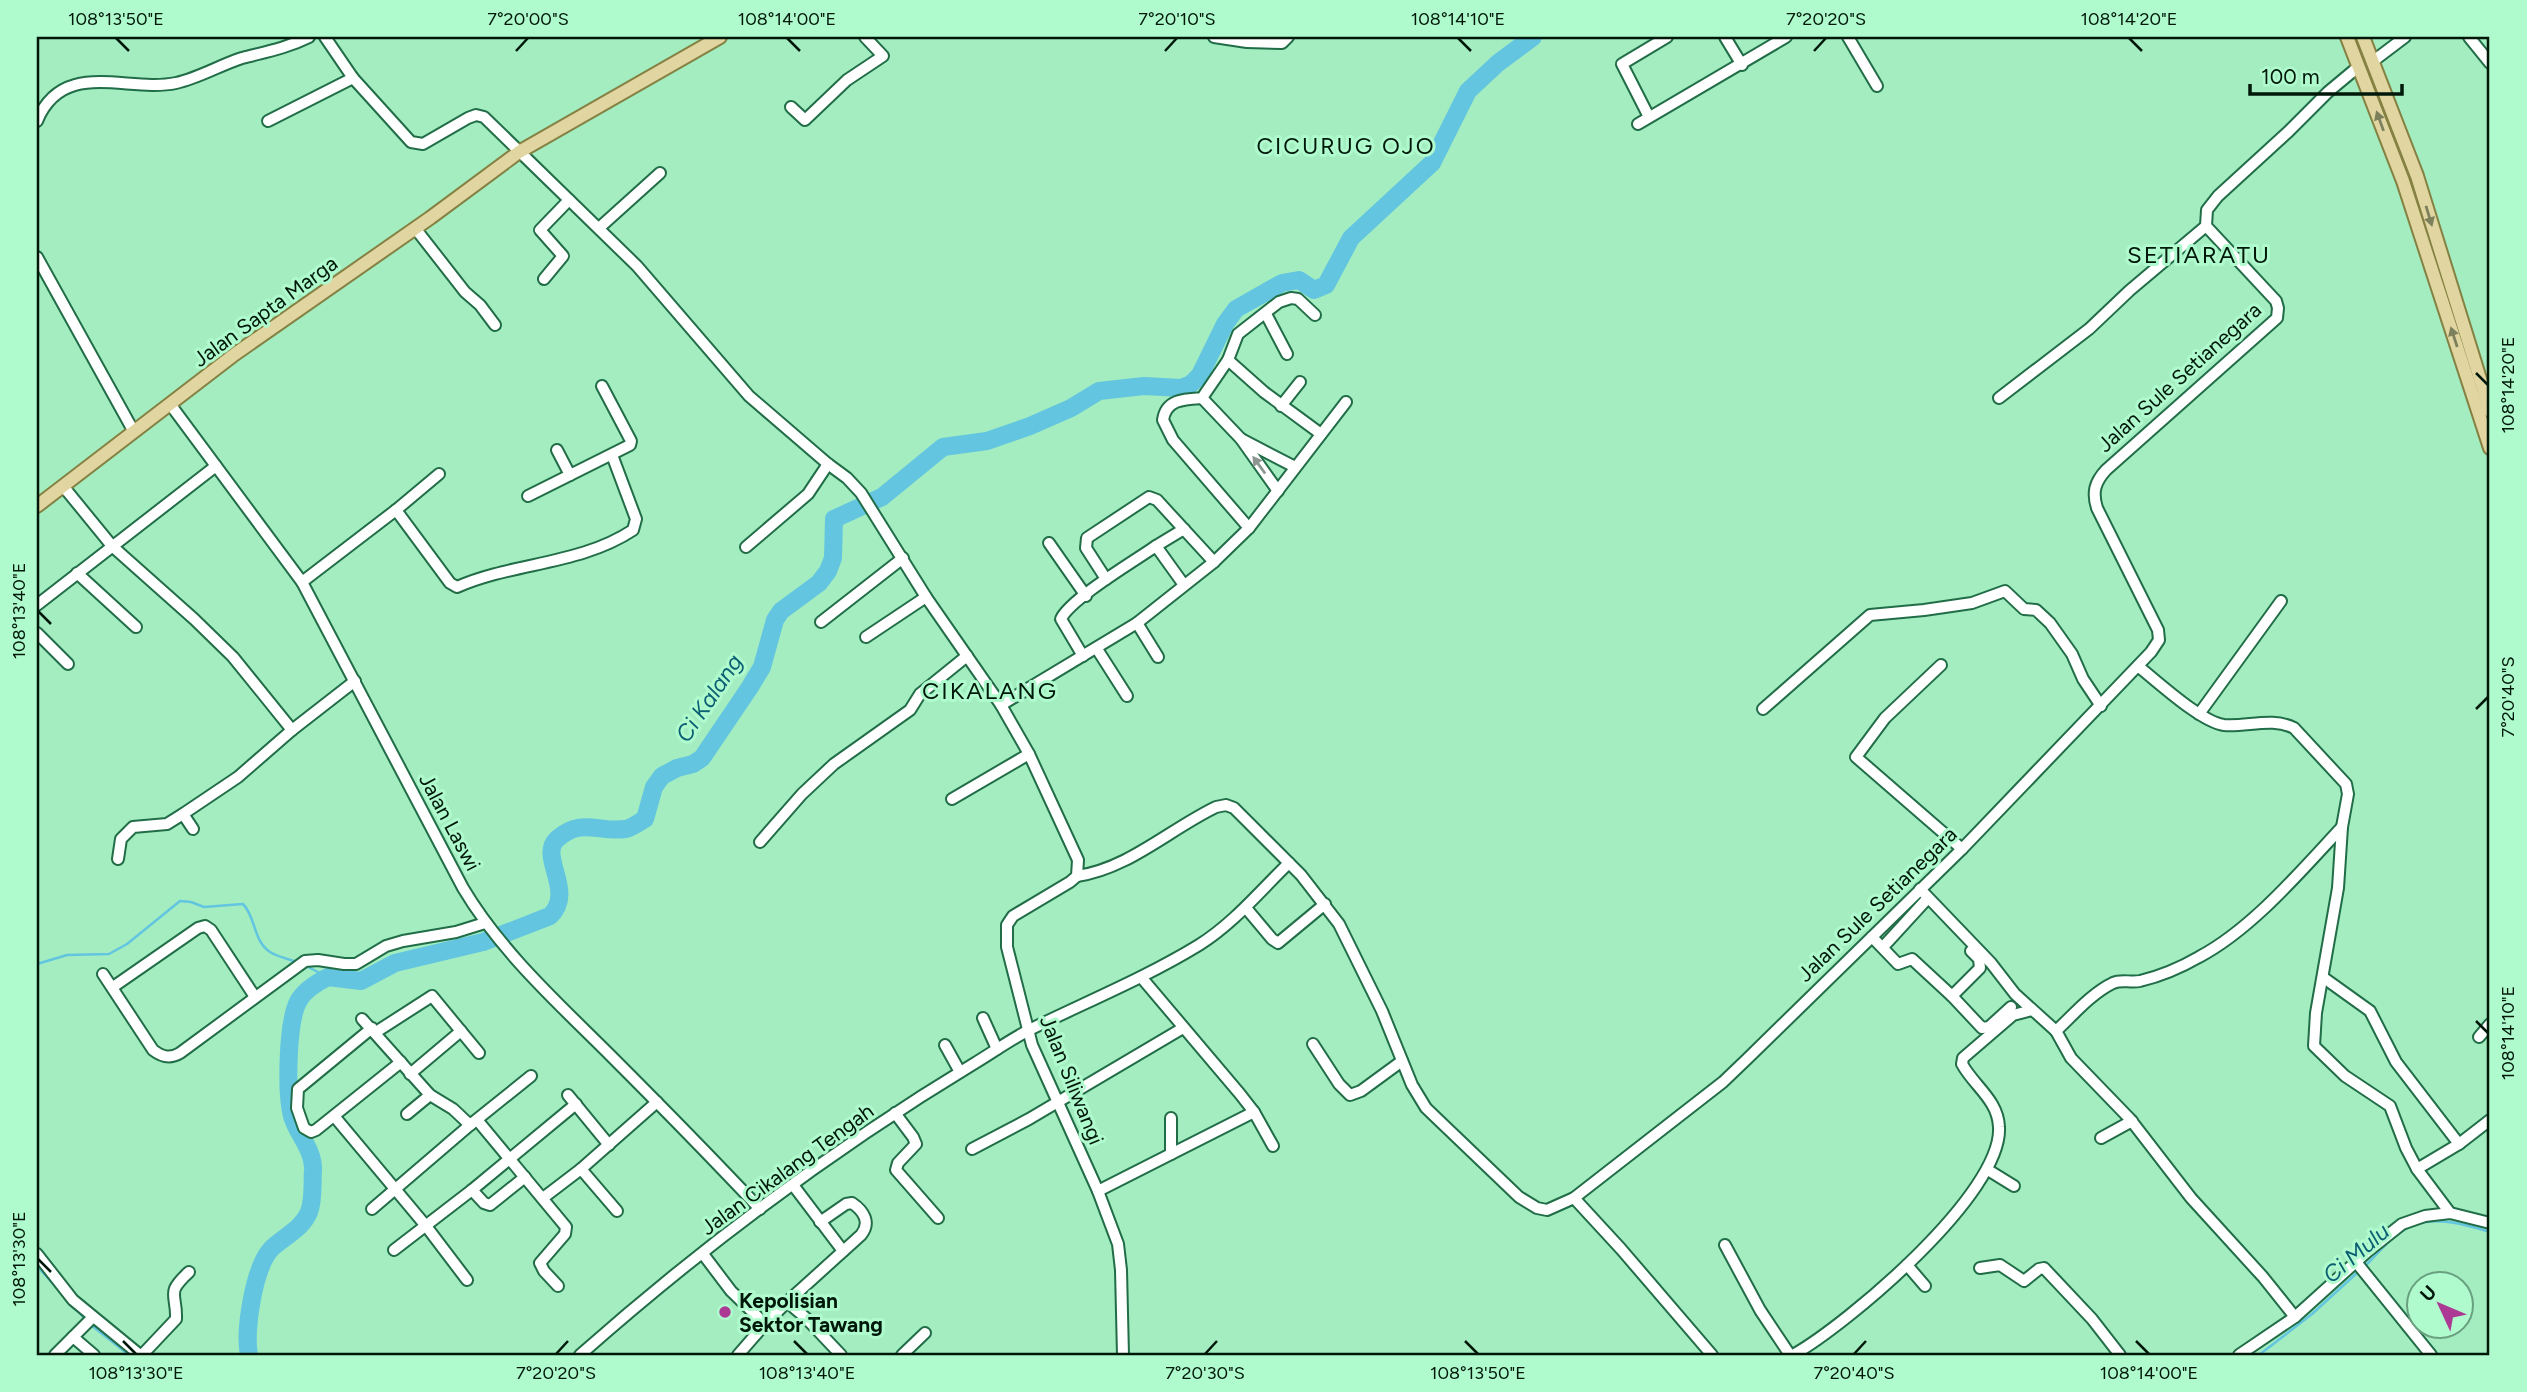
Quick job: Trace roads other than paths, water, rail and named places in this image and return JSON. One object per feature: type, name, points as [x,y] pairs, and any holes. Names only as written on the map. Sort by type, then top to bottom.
[{"type":"main road","name":"Jalan Sapta Marga","points":[[37,506],[245,347],[519,152],[720,37]]},
{"type":"main road","points":[[2347,37],[2403,181],[2490,448]]},
{"type":"main road","points":[[2363,37],[2417,176],[2490,411]]},
{"type":"main road","points":[[2403,181],[2417,176]]},
{"type":"street","points":[[37,121],[52,97],[65,88],[104,81],[172,84],[309,37]]},
{"type":"street","points":[[325,37],[353,78],[402,134],[417,145],[433,140],[463,120],[477,115],[487,118],[657,287],[742,388],[847,478],[866,499],[926,597],[1001,705],[1029,754],[1074,849],[1079,866],[1077,876]]},
{"type":"street","points":[[791,107],[805,120],[847,80],[883,57],[864,37]]},
{"type":"street","points":[[1214,37],[1275,43],[1288,37]]},
{"type":"street","points":[[1649,117],[1622,64],[1667,37]]},
{"type":"street","points":[[1726,37],[1742,65]]},
{"type":"street","points":[[1638,124],[1786,37]]},
{"type":"street","points":[[1849,37],[1877,86]]},
{"type":"street","points":[[2372,62],[2405,37]]},
{"type":"street","points":[[2469,37],[2490,63]]},
{"type":"street","points":[[1999,398],[2089,329],[2206,226],[2207,210],[2218,196],[2358,67]]},
{"type":"street","points":[[268,121],[353,78]]},
{"type":"street","points":[[599,228],[660,173]]},
{"type":"street","points":[[544,279],[563,256],[540,230],[569,200]]},
{"type":"street","name":"Jalan Sule Setianegara","points":[[1077,876],[1098,873],[1116,864],[1211,809],[1223,805],[1233,807],[1289,863],[1339,924],[1426,1108],[1519,1197],[1537,1208],[1547,1210],[1574,1198],[1723,1082],[1962,849],[2139,667],[2159,640],[2158,630],[2097,508],[2094,491],[2096,482],[2106,470],[2277,317],[2278,305],[2273,297],[2206,226]]},
{"type":"street","points":[[415,228],[495,326]]},
{"type":"street","points":[[37,257],[134,432]]},
{"type":"street","points":[[1202,398],[1228,360],[1238,334],[1272,307],[1291,298],[1303,303],[1315,315]]},
{"type":"street","points":[[1266,314],[1287,354]]},
{"type":"street","points":[[1228,360],[1281,406],[1321,434]]},
{"type":"street","points":[[1281,406],[1300,382]]},
{"type":"street","points":[[528,496],[628,446],[631,441],[602,386]]},
{"type":"street","points":[[1250,528],[1173,440],[1164,424],[1165,412],[1172,403],[1182,399],[1202,398],[1241,439],[1278,492]]},
{"type":"street","points":[[1001,705],[1137,623],[1214,562],[1250,528],[1346,402]]},
{"type":"street","name":"Jalan Laswi","points":[[170,404],[302,582],[463,888],[487,925],[536,981],[657,1101],[760,1209]]},
{"type":"street","points":[[1241,439],[1295,467]]},
{"type":"street","points":[[557,450],[570,475]]},
{"type":"street","points":[[396,510],[450,583],[457,587],[489,575],[552,562],[591,550],[633,530],[636,519],[612,455]]},
{"type":"street","points":[[746,547],[808,494],[828,464]]},
{"type":"street","points":[[37,605],[216,466]]},
{"type":"street","points":[[302,582],[439,474]]},
{"type":"street","points":[[63,486],[112,546],[219,643],[292,730]]},
{"type":"street","points":[[1106,579],[1086,548],[1087,538],[1143,499],[1156,499],[1214,562]]},
{"type":"street","points":[[1083,656],[1061,619],[1065,612],[1106,579],[1184,528]]},
{"type":"street","points":[[1049,543],[1086,596]]},
{"type":"street","points":[[1156,546],[1184,586]]},
{"type":"street","points":[[821,622],[903,558]]},
{"type":"street","points":[[77,573],[136,627]]},
{"type":"street","points":[[1763,709],[1870,615],[1972,603],[2003,591],[2024,610],[2036,610],[2050,624],[2072,654],[2082,679],[2101,706]]},
{"type":"street","points":[[866,637],[926,597]]},
{"type":"street","points":[[2199,714],[2281,601]]},
{"type":"street","points":[[1137,623],[1158,657]]},
{"type":"street","points":[[37,633],[68,664]]},
{"type":"street","points":[[1097,649],[1127,696]]},
{"type":"street","points":[[760,842],[832,766],[910,710],[920,695],[967,656]]},
{"type":"street","points":[[1941,665],[1885,718],[1856,757],[1962,849]]},
{"type":"street","points":[[2139,667],[2199,714],[2225,725],[2279,723],[2294,728],[2346,784],[2348,794],[2342,827],[2338,888],[2315,1025],[2314,1046],[2345,1076],[2390,1106],[2417,1169],[2450,1213]]},
{"type":"street","points":[[118,859],[121,839],[133,827],[167,824],[183,814],[238,777],[355,681]]},
{"type":"street","points":[[952,799],[1029,754]]},
{"type":"street","points":[[183,814],[193,830]]},
{"type":"street","points":[[2056,1031],[2096,993],[2115,982],[2132,982],[2165,974],[2216,948],[2292,880],[2342,827]]},
{"type":"street","name":"Jalan Cikalang Tengah","points":[[580,1355],[634,1308],[760,1209],[895,1113],[1028,1031],[1141,977],[1199,944],[1245,908],[1289,863]]},
{"type":"street","name":"Jalan Siliwangi","points":[[1077,876],[1016,914],[1007,925],[1008,954],[1028,1031],[1056,1102],[1114,1231],[1120,1258],[1123,1355]]},
{"type":"street","points":[[1920,889],[1970,941],[2015,994],[2056,1031],[2075,1063],[2132,1121],[2191,1198],[2263,1277],[2295,1317]]},
{"type":"street","points":[[1883,947],[1927,899]]},
{"type":"street","points":[[1245,908],[1272,939],[1279,943],[1325,904]]},
{"type":"street","points":[[1945,924],[1981,964],[1977,973],[1952,996]]},
{"type":"street","points":[[103,974],[153,1050],[165,1057],[180,1053],[301,965],[318,960],[356,964],[386,946],[487,925]]},
{"type":"street","points":[[113,987],[198,928],[205,926],[211,930],[255,997]]},
{"type":"street","points":[[1872,937],[1898,964],[1912,959],[1952,996],[1978,1026],[1985,1029],[2011,1007]]},
{"type":"street","points":[[1141,977],[1254,1112],[1273,1146]]},
{"type":"street","points":[[2324,978],[2370,1012],[2396,1062],[2459,1144]]},
{"type":"street","points":[[401,1062],[313,1132],[306,1130],[299,1115],[298,1089],[374,1030],[432,996],[479,1053]]},
{"type":"street","points":[[1725,1245],[1760,1310],[1791,1355],[1816,1342],[1907,1265],[1948,1222],[1988,1170],[1999,1133],[1997,1110],[1966,1072],[1962,1064],[1963,1058],[2013,1015],[2032,1010]]},
{"type":"street","points":[[983,1018],[997,1049]]},
{"type":"street","points":[[362,1019],[430,1095],[474,1123],[510,1157],[567,1230],[540,1262],[544,1271],[558,1286]]},
{"type":"street","points":[[2479,1037],[2490,1024]]},
{"type":"street","points":[[972,1149],[1183,1028]]},
{"type":"street","points":[[410,1074],[461,1031]]},
{"type":"street","points":[[1313,1044],[1339,1084],[1350,1095],[1361,1091],[1402,1061]]},
{"type":"street","points":[[945,1045],[960,1072]]},
{"type":"street","points":[[372,1209],[531,1076]]},
{"type":"street","points":[[407,1114],[430,1095]]},
{"type":"street","points":[[394,1250],[472,1190],[572,1099],[609,1145]]},
{"type":"street","points":[[543,1198],[582,1169],[657,1101]]},
{"type":"street","points":[[1098,1191],[1254,1112]]},
{"type":"street","points":[[895,1113],[916,1142],[913,1149],[898,1163],[896,1170],[938,1218]]},
{"type":"street","points":[[334,1116],[426,1226],[467,1280]]},
{"type":"street","points":[[1171,1118],[1171,1154]]},
{"type":"street","points":[[2417,1169],[2459,1144],[2490,1119]]},
{"type":"street","points":[[2101,1138],[2132,1121]]},
{"type":"street","points":[[582,1169],[617,1211]]},
{"type":"street","points":[[1988,1170],[2014,1186]]},
{"type":"street","points":[[472,1190],[484,1203],[490,1205],[525,1177]]},
{"type":"street","points":[[793,1185],[842,1251]]},
{"type":"street","points":[[1574,1198],[1712,1355]]},
{"type":"street","points":[[738,1355],[787,1302],[866,1229],[862,1211],[855,1204],[849,1203],[820,1222]]},
{"type":"street","points":[[2239,1355],[2295,1317],[2402,1224],[2425,1216],[2450,1213],[2490,1223]]},
{"type":"street","points":[[37,1254],[89,1321],[141,1355],[176,1319],[173,1294],[177,1283],[188,1272]]},
{"type":"street","points":[[703,1254],[731,1291],[765,1324]]},
{"type":"street","points":[[2357,1263],[2431,1355]]},
{"type":"street","points":[[1907,1265],[1925,1286]]},
{"type":"street","points":[[1980,1268],[2000,1265],[2024,1281],[2041,1268],[2046,1269],[2092,1319],[2120,1355]]},
{"type":"street","points":[[787,1302],[841,1355]]},
{"type":"street","points":[[55,1355],[89,1321]]},
{"type":"street","points":[[902,1355],[925,1333]]},
{"type":"street","points":[[74,1338],[94,1355]]},
{"type":"waterway","name":"Ci Kalang","points":[[249,1355],[249,1315],[260,1269],[272,1248],[306,1218],[312,1202],[313,1163],[292,1116],[289,1091],[292,1023],[299,1000],[305,993],[328,977],[361,981],[395,963],[483,942],[550,916],[557,906],[559,896],[552,855],[552,846],[557,839],[566,832],[583,827],[616,830],[633,826],[645,819],[654,787],[662,776],[702,758],[762,667],[775,620],[781,611],[819,583],[828,571],[833,558],[834,519],[882,497],[943,447],[987,441],[1030,426],[1071,408],[1099,391],[1144,386],[1181,388],[1191,384],[1200,375],[1225,324],[1236,309],[1282,283],[1299,280],[1314,290],[1326,285],[1351,238],[1432,163],[1468,91],[1498,63],[1533,37]]},
{"type":"waterway","points":[[37,964],[67,955],[109,954],[127,944],[180,901],[204,907],[243,904],[264,947],[276,955],[297,962]]},
{"type":"waterway","points":[[306,966],[328,977]]},
{"type":"waterway","name":"Ci Mulu","points":[[2363,1268],[2400,1233],[2423,1222],[2452,1222],[2490,1232]]},
{"type":"waterway","name":"Ci Mulu","points":[[37,1266],[86,1320]]},
{"type":"waterway","name":"Ci Mulu","points":[[2259,1355],[2312,1314],[2358,1272]]},
{"type":"waterway","name":"Ci Mulu","points":[[91,1325],[129,1355]]},
{"type":"place","name":"Kepolisian Sektor Tawang","points":[[725,1312]]},
{"type":"district","name":"CICURUG OJO","points":[[1346,146]]},
{"type":"district","name":"SETIARATU","points":[[2199,254]]},
{"type":"district","name":"CIKALANG","points":[[990,690]]}]
